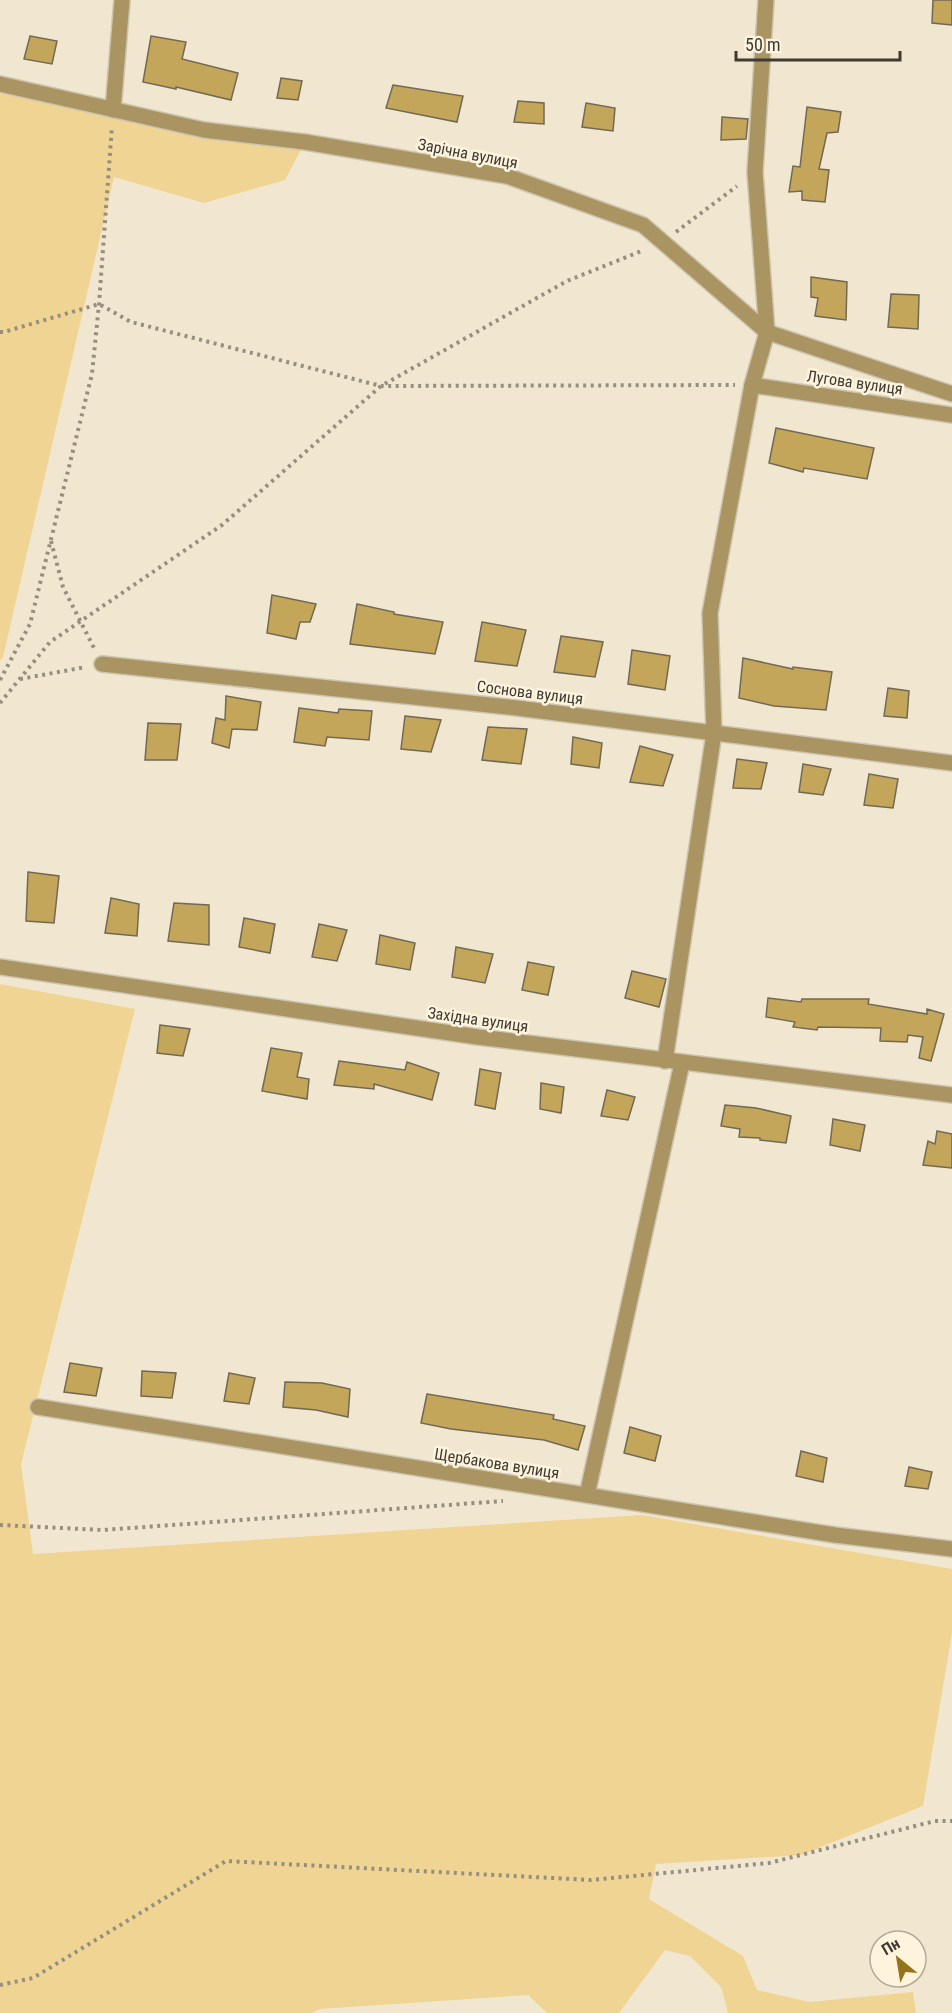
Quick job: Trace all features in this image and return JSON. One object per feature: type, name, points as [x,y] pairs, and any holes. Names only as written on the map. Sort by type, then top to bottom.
[{"type":"street","points":[[113,110],[122,0]]},
{"type":"street","points":[[665,1061],[714,733],[710,613],[752,385],[767,332],[756,172],[766,0]]},
{"type":"street","name":"Зарічна вулиця","points":[[0,84],[204,130],[305,142],[507,176],[643,225],[767,332],[952,394]]},
{"type":"street","name":"Лугова вулиця","points":[[752,385],[952,415]]},
{"type":"street","name":"Соснова вулиця","points":[[102,664],[505,706],[952,763]]},
{"type":"street","name":"Західна вулиця","points":[[0,967],[467,1036],[952,1095]]},
{"type":"street","points":[[587,1496],[682,1063]]},
{"type":"street","name":"Щербакова вулиця","points":[[38,1407],[835,1535],[952,1549]]},
{"type":"path","points":[[0,680],[30,624],[92,374],[113,110]]},
{"type":"path","points":[[0,703],[50,642],[222,525],[381,387],[567,281],[662,242],[756,172]]},
{"type":"path","points":[[0,332],[99,304],[131,322],[381,387],[752,385]]},
{"type":"path","points":[[20,679],[102,664],[63,587],[51,540]]},
{"type":"path","points":[[0,1525],[103,1530],[505,1501]]},
{"type":"path","points":[[0,1985],[33,1978],[226,1861],[591,1880],[769,1863],[935,1821],[952,1821]]},
{"type":"shaded area","points":[[0,84],[305,142],[285,180],[204,203],[114,177],[3,657],[0,661]]},
{"type":"shaded area","points":[[0,984],[135,1009],[21,1464],[33,1554],[642,1515],[952,1569],[952,1633],[923,1806],[801,1855],[656,1864],[649,1899],[743,1956],[757,1990],[810,2002],[913,1992],[916,2013],[728,2013],[721,1987],[690,1956],[665,1950],[619,2013],[547,2013],[528,1995],[320,2009],[311,2013],[0,2013]]},
{"type":"building","points":[[933,0],[952,0],[952,25],[932,23]]},
{"type":"building","points":[[30,36],[57,41],[52,64],[24,59]]},
{"type":"building","points":[[151,36],[186,42],[182,59],[238,73],[231,100],[143,82]]},
{"type":"building","points":[[281,78],[302,81],[298,100],[277,98]]},
{"type":"building","points":[[393,85],[463,96],[457,122],[386,108]]},
{"type":"building","points":[[518,101],[544,103],[544,124],[514,122]]},
{"type":"building","points":[[586,103],[615,108],[613,131],[582,127]]},
{"type":"building","points":[[807,107],[841,112],[838,132],[827,133],[819,169],[829,170],[825,202],[802,200],[802,191],[789,192],[793,166],[800,167]]},
{"type":"building","points":[[722,117],[748,119],[746,139],[721,140]]},
{"type":"building","points":[[811,277],[847,282],[846,320],[815,316],[818,298],[811,297]]},
{"type":"building","points":[[891,294],[919,295],[918,329],[888,327]]},
{"type":"building","points":[[776,428],[874,448],[867,479],[804,468],[803,472],[769,463]]},
{"type":"building","points":[[272,595],[316,604],[310,622],[300,622],[296,639],[267,633]]},
{"type":"building","points":[[357,604],[394,612],[394,614],[443,622],[435,654],[350,644]]},
{"type":"building","points":[[482,622],[526,630],[517,666],[475,661]]},
{"type":"building","points":[[561,636],[603,642],[595,677],[554,672]]},
{"type":"building","points":[[632,650],[670,656],[665,690],[628,684]]},
{"type":"building","points":[[743,658],[793,669],[793,667],[832,672],[826,710],[774,706],[739,698]]},
{"type":"building","points":[[888,688],[909,691],[907,718],[884,716]]},
{"type":"building","points":[[226,696],[261,702],[257,730],[232,729],[229,748],[212,743],[216,718],[225,720]]},
{"type":"building","points":[[299,708],[338,713],[339,709],[372,711],[369,740],[327,737],[325,746],[294,742]]},
{"type":"building","points":[[405,716],[441,720],[431,752],[401,749]]},
{"type":"building","points":[[148,723],[181,724],[177,760],[145,760]]},
{"type":"building","points":[[488,727],[527,729],[521,764],[482,760]]},
{"type":"building","points":[[573,737],[602,743],[599,768],[571,764]]},
{"type":"building","points":[[640,746],[673,755],[663,786],[630,782]]},
{"type":"building","points":[[737,759],[767,763],[761,789],[733,788]]},
{"type":"building","points":[[803,764],[831,769],[823,795],[799,792]]},
{"type":"building","points":[[869,774],[898,779],[893,808],[864,805]]},
{"type":"building","points":[[28,872],[59,876],[54,923],[26,921]]},
{"type":"building","points":[[111,898],[139,904],[137,936],[105,933]]},
{"type":"building","points":[[174,903],[209,905],[209,945],[168,941]]},
{"type":"building","points":[[244,918],[275,924],[270,953],[239,947]]},
{"type":"building","points":[[319,924],[347,930],[337,961],[312,957]]},
{"type":"building","points":[[380,935],[415,943],[410,970],[376,964]]},
{"type":"building","points":[[456,947],[493,954],[485,983],[452,977]]},
{"type":"building","points":[[528,962],[554,967],[548,995],[522,990]]},
{"type":"building","points":[[632,971],[666,979],[659,1007],[625,998]]},
{"type":"building","points":[[768,998],[801,1002],[802,999],[869,999],[868,1004],[927,1014],[927,1009],[944,1014],[931,1061],[919,1058],[923,1037],[908,1035],[907,1042],[880,1041],[881,1028],[818,1027],[817,1030],[793,1027],[795,1022],[766,1017]]},
{"type":"building","points":[[160,1025],[190,1029],[183,1056],[157,1053]]},
{"type":"building","points":[[271,1048],[302,1053],[297,1077],[309,1079],[307,1099],[262,1091]]},
{"type":"building","points":[[339,1061],[405,1070],[407,1062],[439,1073],[432,1100],[374,1084],[374,1089],[334,1085]]},
{"type":"building","points":[[480,1069],[501,1073],[495,1109],[475,1105]]},
{"type":"building","points":[[541,1083],[564,1087],[561,1113],[540,1109]]},
{"type":"building","points":[[607,1090],[635,1097],[628,1120],[601,1116]]},
{"type":"building","points":[[725,1105],[756,1108],[791,1116],[786,1143],[739,1137],[740,1129],[721,1126]]},
{"type":"building","points":[[833,1119],[865,1125],[860,1151],[830,1145]]},
{"type":"building","points":[[937,1131],[952,1134],[952,1168],[923,1165],[928,1141],[935,1144]]},
{"type":"building","points":[[70,1363],[102,1368],[96,1396],[64,1392]]},
{"type":"building","points":[[142,1371],[176,1373],[172,1398],[141,1396]]},
{"type":"building","points":[[229,1373],[255,1378],[249,1404],[224,1401]]},
{"type":"building","points":[[285,1382],[322,1383],[350,1389],[348,1417],[316,1410],[283,1407]]},
{"type":"building","points":[[427,1394],[554,1415],[553,1419],[585,1426],[578,1450],[544,1440],[451,1429],[421,1423]]},
{"type":"building","points":[[630,1427],[661,1436],[655,1461],[624,1453]]},
{"type":"building","points":[[801,1451],[827,1458],[823,1482],[796,1476]]},
{"type":"building","points":[[909,1467],[932,1472],[928,1489],[905,1486]]}]
